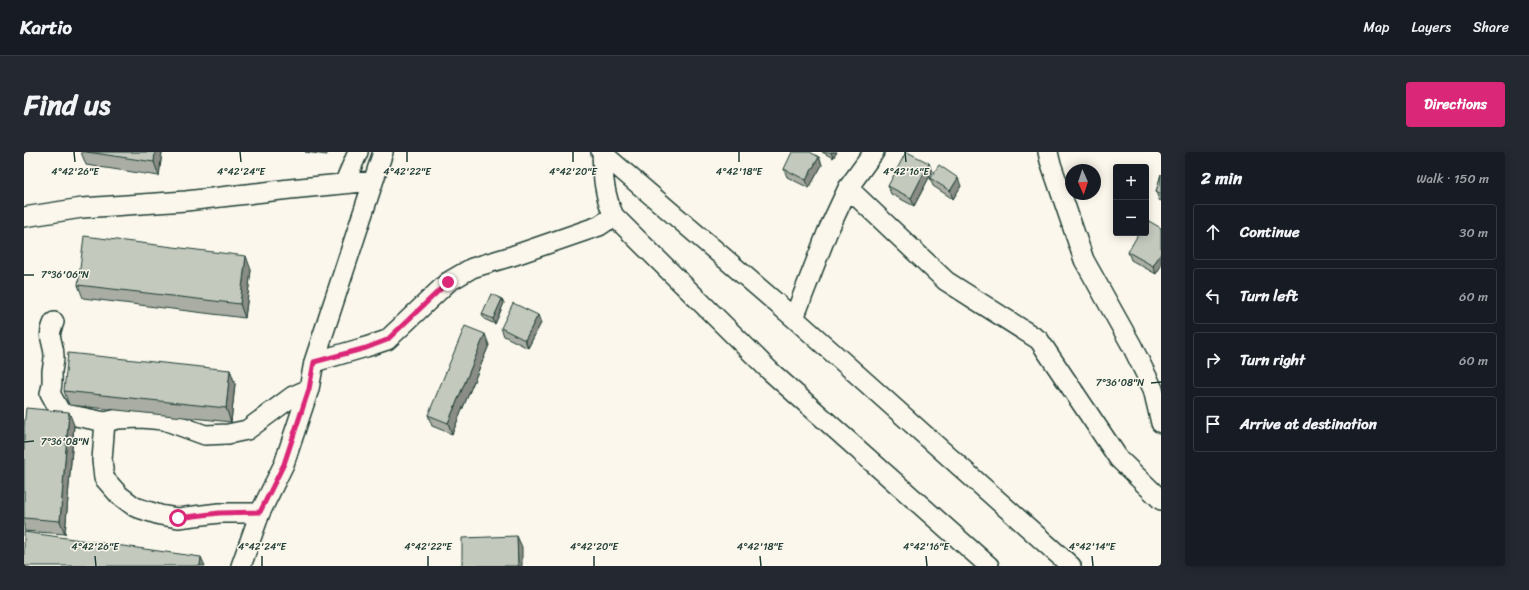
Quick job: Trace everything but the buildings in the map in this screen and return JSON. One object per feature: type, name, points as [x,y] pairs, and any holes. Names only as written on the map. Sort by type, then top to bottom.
[{"type":"street","points":[[344,184],[358,152]]},
{"type":"street","points":[[241,566],[260,512],[284,464],[309,389],[314,362],[383,152]]},
{"type":"street","points":[[601,152],[603,177],[608,204],[614,216],[770,371],[989,566]]},
{"type":"street","points":[[601,152],[794,318],[1071,566]]},
{"type":"street","points":[[794,318],[824,240],[848,188],[874,152]]},
{"type":"street","points":[[1048,152],[1050,162],[1084,260],[1132,346],[1153,389],[1161,423]]},
{"type":"street","points":[[24,217],[82,208],[186,201],[373,181]]},
{"type":"street","points":[[848,188],[946,281],[1039,340],[1119,459],[1161,500]]},
{"type":"street","points":[[314,362],[366,348],[387,340],[448,282],[472,268],[599,226],[614,216]]},
{"type":"street","points":[[54,322],[50,331],[50,342],[54,354],[52,373],[53,386],[50,393],[61,413],[105,422],[118,419],[141,418],[164,420],[205,435],[228,434],[247,430],[293,396],[309,389]]},
{"type":"street","points":[[105,422],[102,460],[104,478],[119,495],[135,507],[160,515],[178,518],[219,513],[260,512]]},
{"type":"route","points":[[178,518],[219,513],[260,512],[284,464],[309,389],[314,362],[366,348],[387,340],[448,282]]}]
